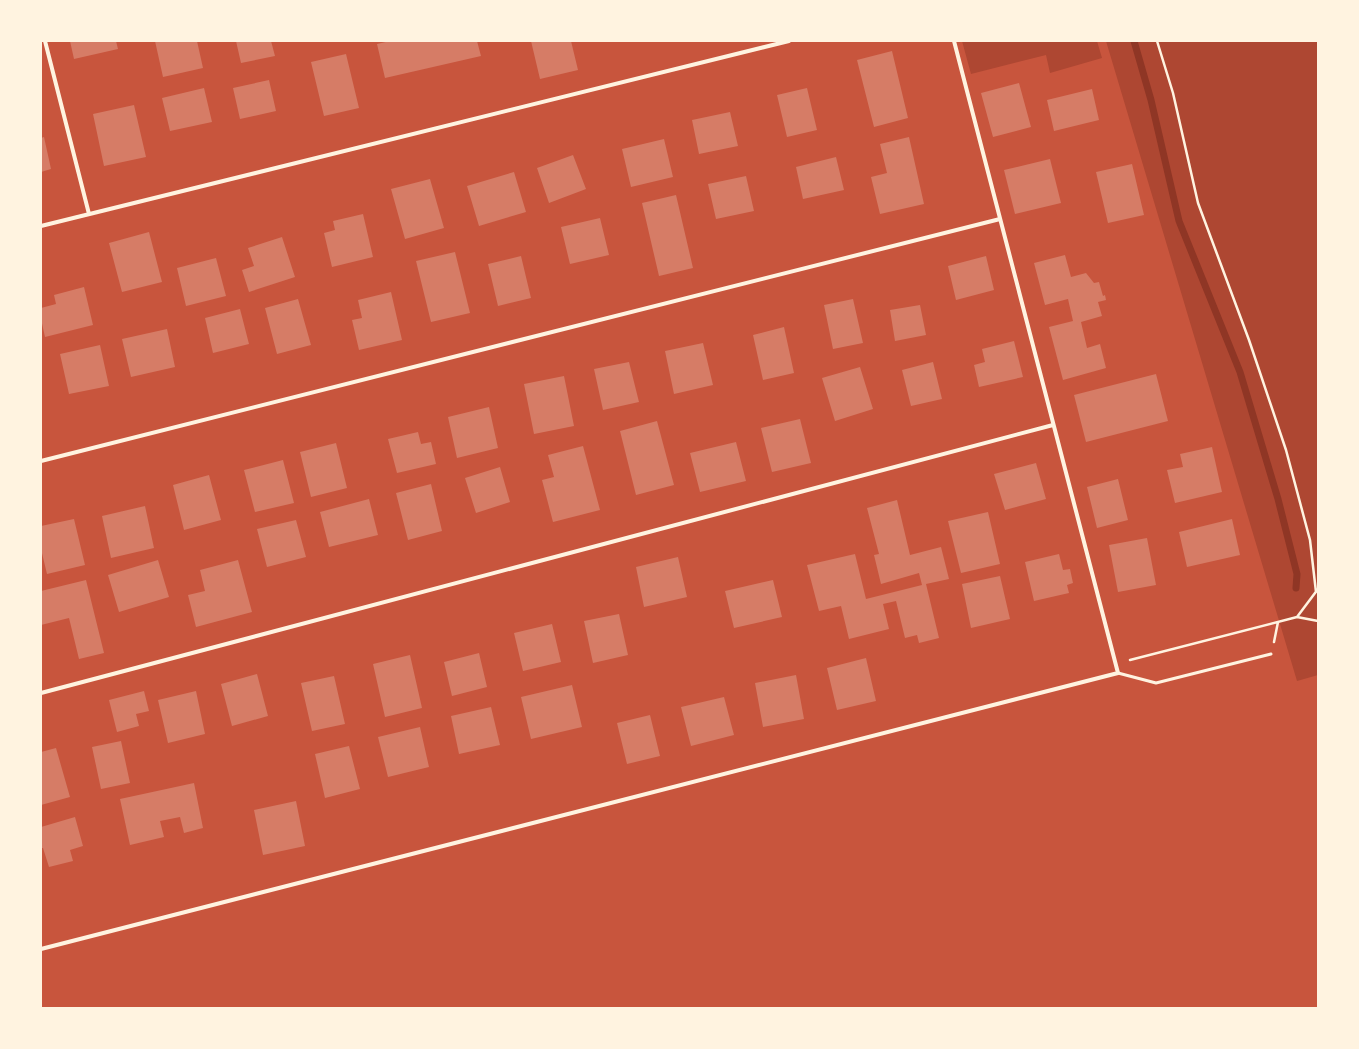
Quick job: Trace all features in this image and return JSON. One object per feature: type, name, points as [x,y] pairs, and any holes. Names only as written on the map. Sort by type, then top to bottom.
[{"type":"street","points":[[44,41],[89,214]]},
{"type":"street","points":[[41,226],[789,41]]},
{"type":"street","points":[[41,949],[1118,673],[954,41]]},
{"type":"street","points":[[41,461],[1000,219]]},
{"type":"street","points":[[41,694],[1053,425]]},
{"type":"lane","points":[[1118,673],[1156,683],[1271,654]]},
{"type":"path","points":[[1157,41],[1173,93],[1198,203],[1249,340],[1286,450],[1310,540],[1317,591],[1298,618]]},
{"type":"path","points":[[1116,663],[1278,622],[1298,618],[1318,621]]},
{"type":"path","points":[[1271,654],[1278,622]]},
{"type":"shaded area","points":[[962,41],[1097,41],[1102,58],[1050,73],[1046,55],[971,74]]},
{"type":"shaded area","points":[[1106,41],[1318,41],[1318,675],[1297,681]]},
{"type":"building","points":[[70,41],[116,41],[118,49],[74,59]]},
{"type":"building","points":[[155,41],[197,41],[203,68],[163,77]]},
{"type":"building","points":[[236,41],[271,41],[275,56],[241,63]]},
{"type":"building","points":[[390,41],[477,41],[481,56],[385,78],[377,44]]},
{"type":"building","points":[[531,41],[571,41],[578,70],[540,79]]},
{"type":"building","points":[[892,51],[908,118],[874,127],[857,60]]},
{"type":"building","points":[[346,54],[359,108],[324,116],[311,62]]},
{"type":"building","points":[[269,80],[276,111],[240,119],[233,88]]},
{"type":"building","points":[[1019,83],[1031,127],[993,137],[981,93]]},
{"type":"building","points":[[204,88],[212,122],[170,131],[162,98]]},
{"type":"building","points":[[807,88],[817,130],[787,137],[777,95]]},
{"type":"building","points":[[1092,89],[1099,120],[1054,131],[1047,100]]},
{"type":"building","points":[[134,105],[146,157],[104,166],[93,114]]},
{"type":"building","points":[[730,112],[738,146],[699,154],[692,120]]},
{"type":"building","points":[[44,137],[51,169],[41,172],[41,138]]},
{"type":"building","points":[[909,137],[924,204],[880,214],[871,177],[887,173],[880,144]]},
{"type":"building","points":[[664,139],[673,177],[631,187],[622,149]]},
{"type":"building","points":[[573,155],[586,189],[549,203],[537,168]]},
{"type":"building","points":[[836,157],[844,190],[803,199],[796,167]]},
{"type":"building","points":[[1050,159],[1061,203],[1015,214],[1004,170]]},
{"type":"building","points":[[1132,164],[1144,215],[1108,223],[1096,172]]},
{"type":"building","points":[[514,172],[526,212],[479,226],[467,186]]},
{"type":"building","points":[[746,176],[754,211],[716,219],[708,184]]},
{"type":"building","points":[[430,179],[444,228],[405,239],[391,189]]},
{"type":"building","points":[[676,195],[693,268],[659,276],[642,203]]},
{"type":"building","points":[[363,214],[373,257],[332,267],[324,233],[335,230],[333,221]]},
{"type":"building","points":[[600,218],[609,255],[570,264],[561,227]]},
{"type":"building","points":[[149,232],[162,282],[122,292],[109,243]]},
{"type":"building","points":[[282,237],[295,277],[249,292],[242,270],[254,266],[248,248]]},
{"type":"building","points":[[455,252],[470,313],[431,322],[416,261]]},
{"type":"building","points":[[1065,255],[1071,277],[1086,273],[1094,283],[1099,282],[1103,296],[1105,295],[1106,300],[1098,302],[1102,316],[1081,322],[1087,348],[1100,344],[1106,368],[1063,380],[1049,327],[1073,321],[1068,299],[1045,305],[1034,263]]},
{"type":"building","points":[[521,256],[531,298],[498,306],[488,264]]},
{"type":"building","points":[[986,256],[994,290],[956,300],[948,266]]},
{"type":"building","points":[[216,258],[226,296],[186,306],[177,268]]},
{"type":"building","points":[[84,287],[93,325],[45,337],[41,319],[41,308],[56,304],[54,295]]},
{"type":"building","points":[[391,292],[402,340],[359,350],[352,320],[362,318],[358,300]]},
{"type":"building","points":[[298,299],[311,345],[277,354],[265,308]]},
{"type":"building","points":[[853,299],[863,343],[833,349],[824,305]]},
{"type":"building","points":[[920,305],[926,335],[895,341],[890,310]]},
{"type":"building","points":[[240,309],[249,344],[213,353],[205,318]]},
{"type":"building","points":[[784,327],[794,373],[763,380],[753,335]]},
{"type":"building","points":[[167,329],[175,367],[131,377],[122,339]]},
{"type":"building","points":[[1014,341],[1023,377],[979,387],[974,365],[985,362],[982,349]]},
{"type":"building","points":[[703,343],[713,385],[674,394],[665,351]]},
{"type":"building","points":[[100,345],[109,386],[69,394],[60,354]]},
{"type":"building","points":[[629,362],[639,402],[603,410],[594,369]]},
{"type":"building","points":[[933,362],[942,399],[911,406],[902,370]]},
{"type":"building","points":[[860,367],[873,409],[835,421],[822,378]]},
{"type":"building","points":[[1156,374],[1168,421],[1086,442],[1074,395]]},
{"type":"building","points":[[564,376],[574,426],[534,434],[524,384]]},
{"type":"building","points":[[489,407],[498,448],[457,458],[448,417]]},
{"type":"building","points":[[800,419],[811,463],[772,472],[761,428]]},
{"type":"building","points":[[657,421],[674,485],[636,495],[620,431]]},
{"type":"building","points":[[418,432],[421,444],[431,442],[436,464],[397,473],[388,439]]},
{"type":"building","points":[[736,442],[746,481],[700,492],[690,453]]},
{"type":"building","points":[[336,443],[347,488],[311,497],[300,452]]},
{"type":"building","points":[[583,446],[600,510],[553,522],[542,480],[554,477],[548,455]]},
{"type":"building","points":[[1212,447],[1222,492],[1175,503],[1167,470],[1183,467],[1180,454]]},
{"type":"building","points":[[283,460],[294,503],[255,512],[244,470]]},
{"type":"building","points":[[1036,463],[1046,499],[1005,510],[994,474]]},
{"type":"building","points":[[500,467],[510,502],[476,513],[465,478]]},
{"type":"building","points":[[209,475],[221,520],[184,530],[173,485]]},
{"type":"building","points":[[1118,479],[1128,520],[1097,528],[1087,487]]},
{"type":"building","points":[[431,484],[442,531],[408,540],[396,493]]},
{"type":"building","points":[[369,499],[378,535],[329,547],[320,512]]},
{"type":"building","points":[[897,500],[910,555],[941,547],[949,579],[926,584],[939,638],[919,643],[917,635],[905,638],[896,601],[883,604],[889,629],[849,639],[841,606],[819,611],[807,565],[855,554],[866,599],[922,585],[919,573],[881,584],[874,555],[879,554],[867,508]]},
{"type":"building","points":[[145,506],[154,548],[111,558],[102,516]]},
{"type":"building","points":[[988,512],[1000,564],[961,573],[948,521]]},
{"type":"building","points":[[74,519],[85,565],[47,574],[41,549],[41,526]]},
{"type":"building","points":[[1232,519],[1240,555],[1187,567],[1179,532]]},
{"type":"building","points":[[296,520],[306,557],[267,567],[257,529]]},
{"type":"building","points":[[1147,538],[1156,585],[1118,592],[1109,545]]},
{"type":"building","points":[[1059,554],[1063,570],[1070,569],[1073,583],[1067,585],[1069,593],[1034,601],[1025,562]]},
{"type":"building","points":[[678,557],[687,597],[644,607],[636,567]]},
{"type":"building","points":[[158,560],[169,597],[119,612],[108,575]]},
{"type":"building","points":[[238,560],[252,612],[196,627],[188,595],[205,591],[200,570]]},
{"type":"building","points":[[1000,576],[1010,619],[971,628],[962,584]]},
{"type":"building","points":[[86,580],[104,653],[79,659],[69,618],[41,625],[41,591]]},
{"type":"building","points":[[773,580],[782,617],[734,628],[725,591]]},
{"type":"building","points":[[619,614],[628,655],[593,663],[584,621]]},
{"type":"building","points":[[552,624],[561,662],[523,671],[514,633]]},
{"type":"building","points":[[479,653],[487,687],[452,696],[444,662]]},
{"type":"building","points":[[410,655],[422,708],[385,717],[373,664]]},
{"type":"building","points":[[866,658],[876,701],[837,710],[827,668]]},
{"type":"building","points":[[257,674],[268,716],[232,726],[221,684]]},
{"type":"building","points":[[796,675],[804,719],[763,727],[755,683]]},
{"type":"building","points":[[334,676],[345,724],[312,731],[301,683]]},
{"type":"building","points":[[572,685],[582,727],[531,739],[521,697]]},
{"type":"building","points":[[144,691],[149,711],[136,714],[139,726],[117,732],[109,700]]},
{"type":"building","points":[[196,691],[205,734],[168,743],[158,700]]},
{"type":"building","points":[[724,697],[734,735],[691,746],[681,707]]},
{"type":"building","points":[[491,707],[500,745],[459,754],[451,716]]},
{"type":"building","points":[[650,715],[660,756],[627,764],[617,723]]},
{"type":"building","points":[[420,727],[429,767],[388,777],[378,737]]},
{"type":"building","points":[[121,741],[130,783],[101,789],[92,747]]},
{"type":"building","points":[[349,746],[360,789],[325,798],[315,754]]},
{"type":"building","points":[[56,748],[70,797],[41,805],[41,752]]},
{"type":"building","points":[[194,783],[203,828],[184,833],[180,817],[160,821],[164,837],[130,845],[120,799]]},
{"type":"building","points":[[296,801],[305,846],[263,855],[254,810]]},
{"type":"building","points":[[75,817],[83,846],[70,850],[73,861],[49,867],[43,848],[41,848],[41,827]]},
{"type":"waterway","points":[[1134,41],[1151,100],[1179,221],[1240,372],[1278,499],[1297,574],[1296,588]]}]
